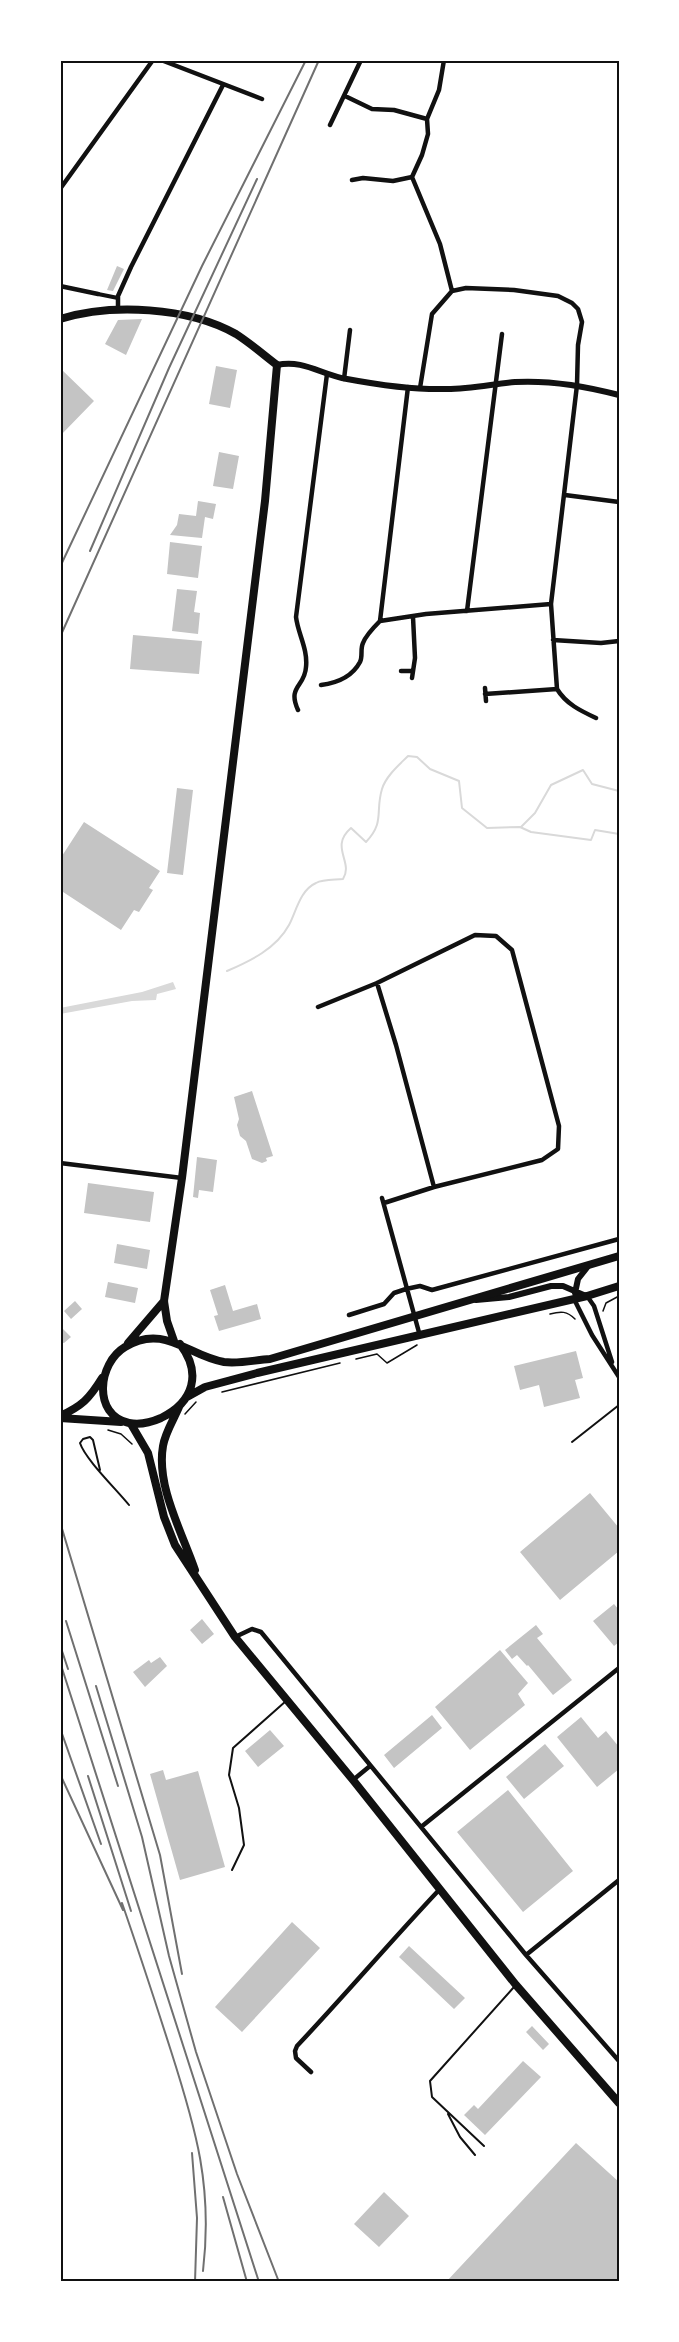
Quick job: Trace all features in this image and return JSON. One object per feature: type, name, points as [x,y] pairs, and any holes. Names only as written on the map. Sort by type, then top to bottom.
[{"type":"main road","points":[[60,319],[94,311],[118,309],[162,312],[211,323],[237,335],[277,365],[265,501],[182,1178],[164,1301],[177,1342],[188,1354],[192,1370],[191,1386],[179,1406],[163,1446],[164,1475],[172,1513],[199,1581]]},
{"type":"main road","points":[[125,1347],[161,1338],[177,1342],[223,1361],[270,1359],[619,1256]]},
{"type":"main road","points":[[187,1396],[206,1387],[257,1373],[420,1339],[574,1295],[587,1296],[619,1286]]},
{"type":"main road","points":[[60,1417],[84,1403],[110,1363],[164,1301]]},
{"type":"main road","points":[[103,1377],[104,1399],[112,1413],[129,1423],[144,1443],[167,1526],[175,1545],[235,1637],[353,1780],[516,1985],[619,2103]]},
{"type":"main road","points":[[60,1417],[129,1423],[156,1420],[179,1406]]},
{"type":"street","points":[[60,189],[153,60]]},
{"type":"street","points":[[161,60],[262,99]]},
{"type":"street","points":[[330,125],[361,60]]},
{"type":"street","points":[[444,60],[439,90],[427,119],[428,134],[412,177],[440,244],[452,291]]},
{"type":"street","points":[[118,309],[118,298],[131,267],[223,85]]},
{"type":"street","points":[[345,96],[372,109],[394,110],[427,119]]},
{"type":"street","points":[[352,180],[363,178],[393,181],[412,177]]},
{"type":"street","points":[[60,286],[118,298]]},
{"type":"street","points":[[420,388],[432,314],[452,291],[466,288],[514,290],[558,296],[578,309],[582,322],[578,345],[577,385],[551,604],[557,689],[562,697],[578,710],[596,718]]},
{"type":"street","points":[[344,379],[350,330]]},
{"type":"street","points":[[467,611],[502,334]]},
{"type":"street","points":[[277,365],[300,363],[344,379],[408,387],[447,389],[547,382],[577,385],[619,395]]},
{"type":"street","points":[[298,710],[294,701],[294,693],[304,678],[306,668],[304,643],[296,616],[327,374]]},
{"type":"street","points":[[321,685],[340,681],[356,666],[361,660],[362,645],[380,621],[408,387]]},
{"type":"street","points":[[565,495],[619,502]]},
{"type":"street","points":[[380,621],[551,604]]},
{"type":"street","points":[[412,678],[411,670],[415,658],[413,617]]},
{"type":"street","points":[[553,640],[601,643],[619,641]]},
{"type":"street","points":[[401,671],[411,670]]},
{"type":"street","points":[[486,701],[485,691],[557,689]]},
{"type":"street","points":[[318,1006],[377,983],[475,935],[496,936],[512,950],[559,1125],[558,1149],[542,1160],[383,1200],[420,1339]]},
{"type":"street","points":[[377,983],[434,1187]]},
{"type":"street","points":[[60,1163],[182,1178]]},
{"type":"street","points":[[349,1315],[384,1304],[394,1293],[406,1289],[420,1286],[432,1290],[619,1239]]},
{"type":"street","points":[[574,1295],[579,1279],[589,1264]]},
{"type":"street","points":[[461,1302],[509,1297],[550,1286],[563,1286],[574,1295],[592,1335],[619,1377]]},
{"type":"street","points":[[587,1296],[615,1371]]},
{"type":"street","points":[[235,1637],[252,1629],[261,1632],[526,1955],[619,2061]]},
{"type":"street","points":[[421,1827],[619,1668]]},
{"type":"street","points":[[353,1780],[370,1766]]},
{"type":"street","points":[[526,1955],[619,1880]]},
{"type":"street","points":[[310,2072],[296,2058],[297,2046],[354,1985],[398,1932],[440,1890]]},
{"type":"lane","points":[[572,1442],[619,1405]]},
{"type":"lane","points":[[100,1470],[93,1440],[86,1437],[80,1443],[82,1448],[100,1470],[129,1505]]},
{"type":"lane","points":[[232,1870],[244,1845],[239,1808],[229,1775],[233,1748],[286,1701]]},
{"type":"lane","points":[[484,2146],[432,2097],[430,2081],[516,1985]]},
{"type":"lane","points":[[447,2111],[460,2137],[475,2155]]},
{"type":"path","points":[[596,1315],[602,1312],[606,1303],[619,1296]]},
{"type":"path","points":[[550,1314],[561,1311],[570,1313],[577,1320]]},
{"type":"path","points":[[349,1360],[377,1354],[387,1363],[420,1339]]},
{"type":"path","points":[[220,1392],[340,1363]]},
{"type":"path","points":[[184,1416],[201,1397]]},
{"type":"path","points":[[108,1430],[121,1434],[132,1444],[134,1442]]},
{"type":"shaded area","points":[[173,982],[176,989],[157,994],[156,1000],[132,1001],[60,1014],[60,1008],[142,992]]},
{"type":"building","points":[[117,266],[124,269],[113,291],[107,290]]},
{"type":"building","points":[[142,319],[126,355],[105,344],[118,320]]},
{"type":"building","points":[[216,366],[237,370],[230,408],[209,404]]},
{"type":"building","points":[[60,368],[94,401],[60,436]]},
{"type":"building","points":[[219,452],[239,456],[233,489],[213,486]]},
{"type":"building","points":[[198,501],[216,504],[213,519],[205,517],[202,538],[170,535],[177,525],[179,514],[196,516]]},
{"type":"building","points":[[170,542],[202,546],[198,578],[167,574]]},
{"type":"building","points":[[177,589],[197,591],[194,612],[200,613],[198,634],[172,631]]},
{"type":"building","points":[[133,635],[202,641],[199,674],[130,669]]},
{"type":"building","points":[[177,788],[193,790],[183,875],[167,873]]},
{"type":"building","points":[[84,822],[160,871],[149,888],[153,890],[139,912],[134,910],[121,930],[60,890],[60,859]]},
{"type":"building","points":[[252,1091],[273,1156],[266,1158],[267,1161],[262,1163],[252,1159],[237,1125],[239,1119],[234,1097]]},
{"type":"building","points":[[197,1157],[217,1160],[213,1192],[199,1190],[198,1198],[193,1197]]},
{"type":"building","points":[[88,1183],[154,1192],[150,1222],[84,1213]]},
{"type":"building","points":[[117,1244],[150,1250],[147,1269],[114,1263]]},
{"type":"building","points":[[108,1282],[138,1288],[135,1303],[105,1297]]},
{"type":"building","points":[[225,1285],[233,1311],[257,1304],[261,1319],[219,1331],[214,1316],[218,1315],[210,1290]]},
{"type":"building","points":[[75,1301],[82,1309],[71,1319],[64,1311]]},
{"type":"building","points":[[60,1326],[71,1337],[64,1343],[60,1342]]},
{"type":"building","points":[[576,1351],[583,1378],[575,1380],[580,1398],[544,1407],[539,1385],[520,1390],[514,1366]]},
{"type":"building","points":[[590,1493],[619,1528],[619,1551],[560,1600],[520,1552]]},
{"type":"building","points":[[614,1604],[619,1610],[619,1642],[614,1646],[593,1621]]},
{"type":"building","points":[[202,1619],[214,1634],[202,1644],[190,1630]]},
{"type":"building","points":[[536,1625],[543,1634],[537,1638],[572,1680],[553,1695],[528,1665],[517,1655],[512,1659],[505,1650]]},
{"type":"building","points":[[500,1650],[528,1683],[518,1694],[525,1705],[470,1750],[435,1707]]},
{"type":"building","points":[[160,1657],[167,1666],[145,1687],[133,1672],[149,1660],[151,1663]]},
{"type":"building","points":[[432,1715],[442,1728],[394,1768],[384,1755]]},
{"type":"building","points":[[581,1717],[598,1738],[606,1731],[619,1747],[619,1769],[597,1787],[557,1737]]},
{"type":"building","points":[[270,1730],[284,1746],[258,1767],[245,1751]]},
{"type":"building","points":[[545,1744],[564,1766],[524,1799],[506,1777]]},
{"type":"building","points":[[163,1770],[166,1780],[198,1771],[225,1867],[180,1880],[150,1774]]},
{"type":"building","points":[[508,1790],[573,1871],[523,1912],[457,1832]]},
{"type":"building","points":[[292,1922],[320,1948],[242,2032],[215,2007]]},
{"type":"building","points":[[409,1946],[465,1998],[454,2009],[399,1957]]},
{"type":"building","points":[[532,2026],[549,2044],[543,2050],[526,2032]]},
{"type":"building","points":[[523,2061],[541,2077],[485,2135],[464,2115],[474,2105],[478,2109]]},
{"type":"building","points":[[576,2143],[619,2182],[619,2282],[446,2282]]},
{"type":"building","points":[[384,2192],[409,2216],[379,2247],[354,2224]]},
{"type":"waterway","points":[[227,971],[253,958],[277,941],[289,925],[302,896],[311,886],[322,881],[343,879],[346,873],[342,848],[345,835],[351,828],[366,842],[372,835],[378,823],[380,797],[384,784],[408,756],[417,757],[430,769],[459,781],[462,808],[487,828],[520,827],[531,832],[591,840],[595,830],[619,834]]},
{"type":"waterway","points":[[521,827],[535,813],[551,785],[583,770],[592,784],[619,791]]},
{"type":"railway","points":[[60,567],[202,266],[306,60]]},
{"type":"railway","points":[[60,637],[319,60]]},
{"type":"railway","points":[[90,551],[169,368],[257,179]]},
{"type":"railway","points":[[60,1522],[160,1855],[182,1974]]},
{"type":"railway","points":[[66,1621],[118,1786]]},
{"type":"railway","points":[[60,1645],[68,1669]]},
{"type":"railway","points":[[60,1662],[259,2282]]},
{"type":"railway","points":[[96,1686],[142,1837],[169,1956],[196,2052],[237,2174],[279,2282]]},
{"type":"railway","points":[[60,1728],[101,1844]]},
{"type":"railway","points":[[60,1774],[123,1910]]},
{"type":"railway","points":[[88,1776],[131,1911]]},
{"type":"railway","points":[[122,1903],[171,2051],[195,2133],[206,2212],[203,2271]]},
{"type":"railway","points":[[192,2153],[197,2218],[195,2282]]},
{"type":"railway","points":[[223,2197],[247,2282]]}]
